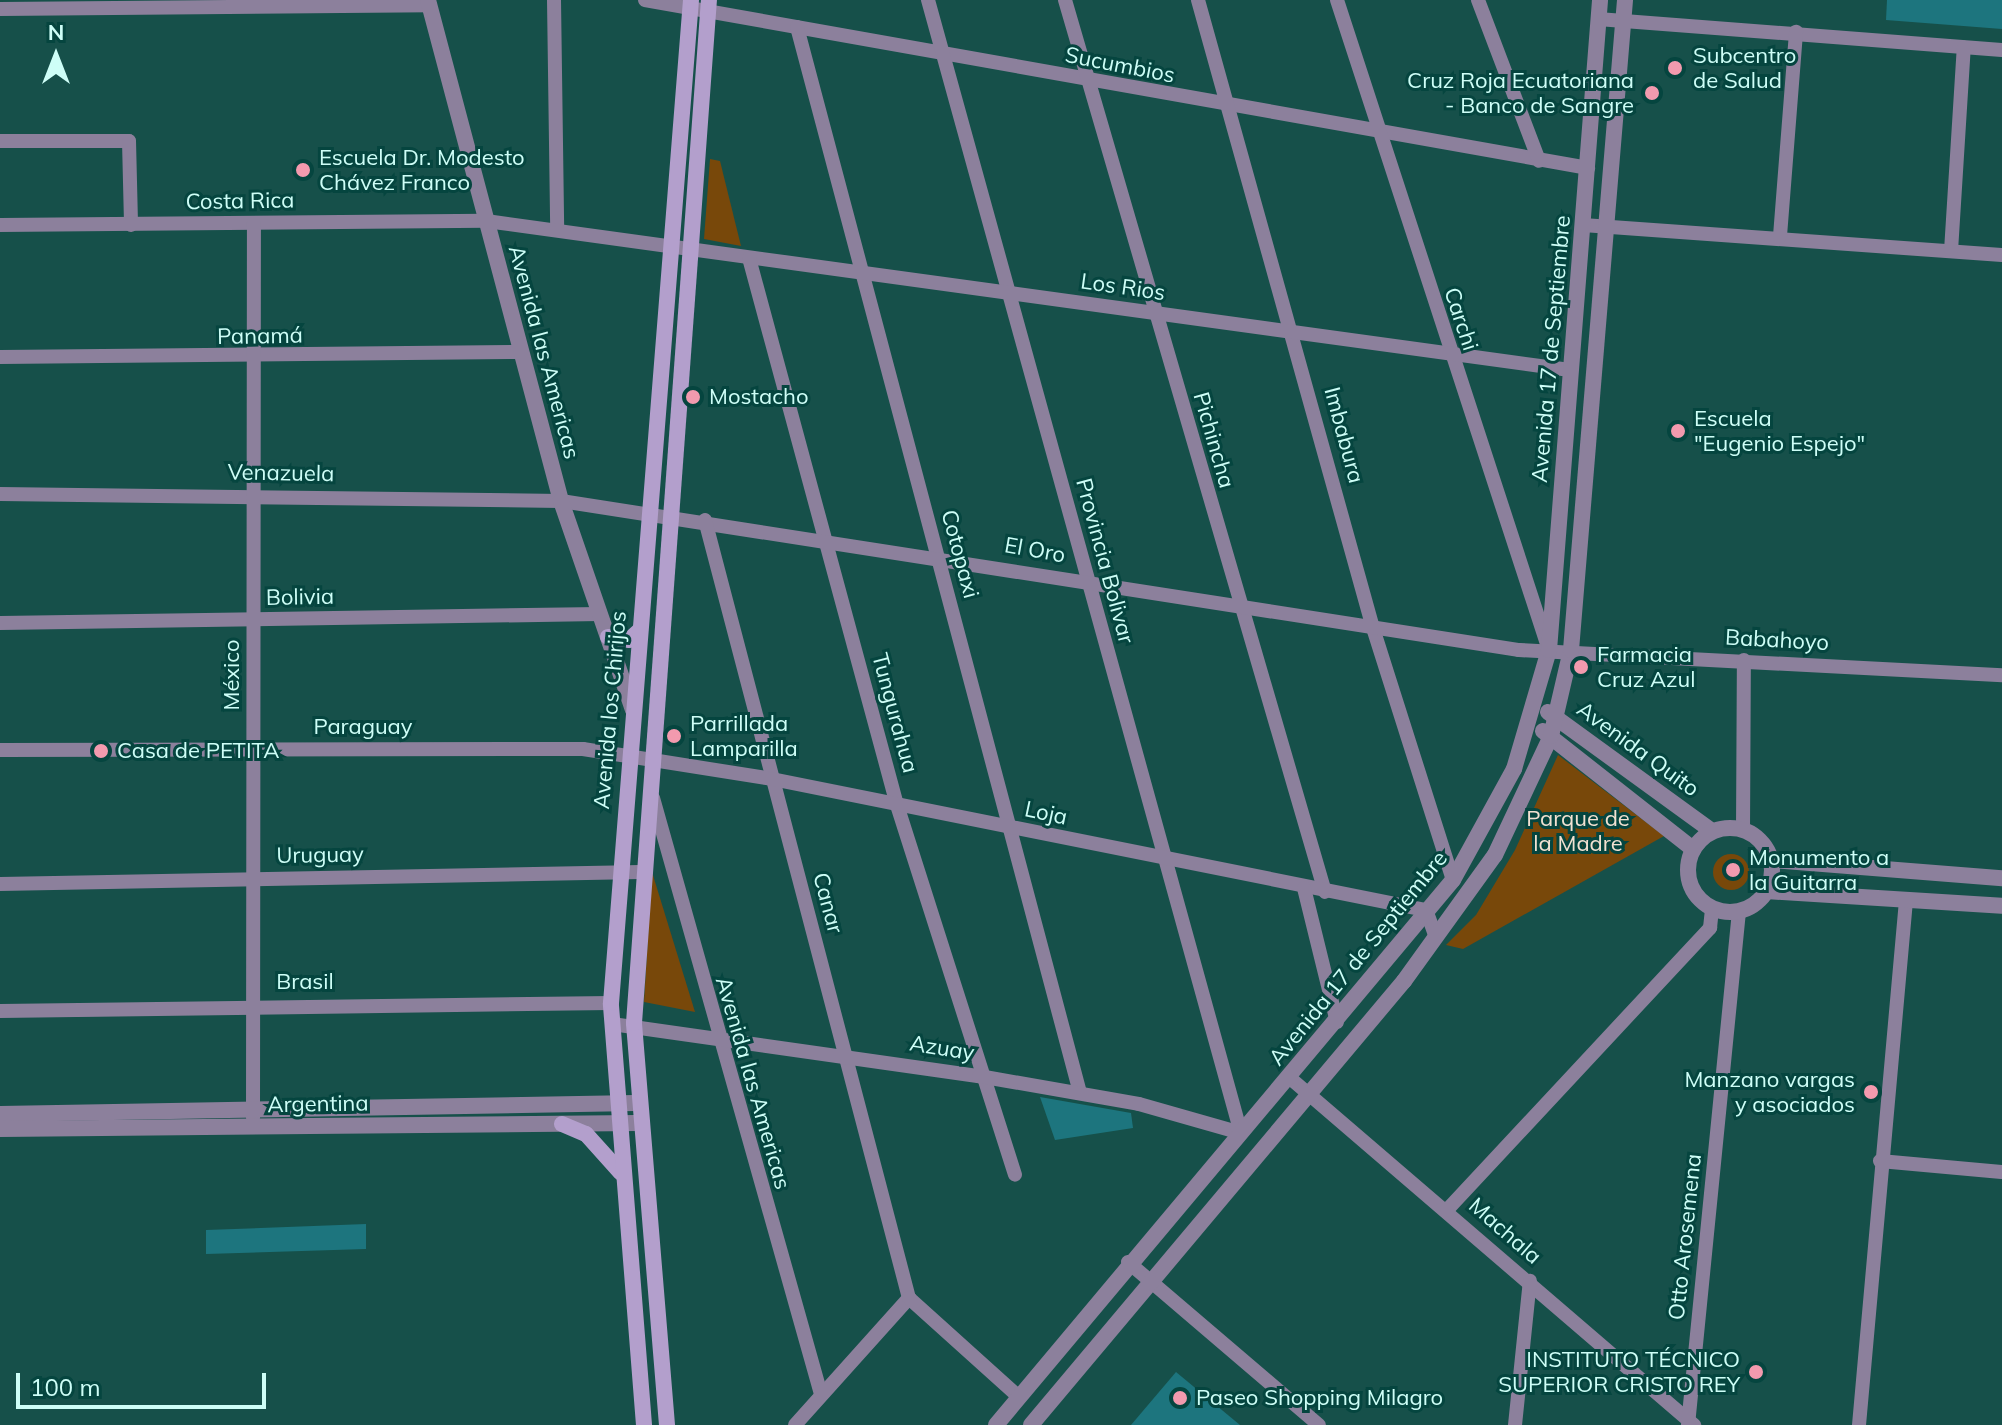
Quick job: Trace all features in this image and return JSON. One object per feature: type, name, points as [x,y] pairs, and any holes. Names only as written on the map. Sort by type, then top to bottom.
[{"type":"main road","name":"Avenida los Chirijos","points":[[644,1425],[615,1105],[611,1003],[617,872],[651,513],[689,3]]},
{"type":"main road","name":"Avenida los Chirijos","points":[[667,1425],[635,1103],[634,1023],[640,872],[676,517],[708,7]]},
{"type":"main road","points":[[608,637],[629,640],[640,630]]},
{"type":"main road","points":[[562,1124],[586,1134],[622,1174]]},
{"type":"street","points":[[554,0],[557,229]]},
{"type":"street","name":"Sucumbios","points":[[645,0],[689,3],[797,27],[1380,136],[1588,168]]},
{"type":"street","name":"Provincia Bolivar","points":[[928,0],[1162,860],[1241,1133]]},
{"type":"street","name":"Pichincha","points":[[1065,0],[1239,608],[1325,892]]},
{"type":"street","name":"Imbabura","points":[[1198,0],[1373,628],[1453,880]]},
{"type":"street","name":"Carchi","points":[[1337,0],[1449,354],[1549,650]]},
{"type":"street","points":[[1478,0],[1539,161]]},
{"type":"street","name":"Avenida 17 de Septiembre","points":[[996,1425],[1128,1262],[1290,1078],[1453,880],[1532,723],[1549,650],[1600,0]]},
{"type":"street","name":"Avenida 17 de Septiembre","points":[[1031,1425],[1149,1278],[1436,937],[1495,855],[1551,736],[1571,650],[1609,226],[1625,0]]},
{"type":"street","points":[[0,9],[429,3]]},
{"type":"street","name":"Avenida las Americas","points":[[429,3],[561,501],[633,710]]},
{"type":"street","points":[[1598,19],[2002,50]]},
{"type":"street","name":"Cotopaxi","points":[[797,27],[1080,1093]]},
{"type":"street","points":[[1780,236],[1796,32]]},
{"type":"street","points":[[1951,251],[1964,47]]},
{"type":"street","points":[[0,141],[129,141],[131,225]]},
{"type":"street","name":"Costa Rica","points":[[0,225],[486,221],[671,248]]},
{"type":"street","name":"México","points":[[253,1119],[254,223]]},
{"type":"street","points":[[1583,225],[1780,236],[2002,255]]},
{"type":"street","name":"Los Rios","points":[[671,248],[1570,370]]},
{"type":"street","name":"Tungurahua","points":[[749,258],[897,805],[979,1076],[1015,1175]]},
{"type":"street","name":"Panamá","points":[[0,357],[254,359],[521,352]]},
{"type":"street","name":"Venazuela","points":[[0,494],[254,494],[561,501]]},
{"type":"street","name":"El Oro","points":[[561,501],[937,554],[1239,608],[1549,650]]},
{"type":"street","name":"Canar","points":[[705,520],[909,1298]]},
{"type":"street","name":"Bolivia","points":[[0,623],[600,614]]},
{"type":"street","name":"Babahoyo","points":[[1549,650],[2002,675]]},
{"type":"street","points":[[1744,660],[1743,830],[1771,860],[2002,878]]},
{"type":"street","name":"Avenida Quito","points":[[1536,705],[1557,716],[1712,831]]},
{"type":"street","name":"Avenida Quito","points":[[1532,723],[1693,849]]},
{"type":"street","name":"Paraguay","points":[[0,750],[583,749],[628,756]]},
{"type":"street","name":"Loja","points":[[628,756],[772,779],[1162,860],[1426,910]]},
{"type":"street","name":"Avenida las Americas","points":[[649,783],[715,1034],[821,1394]]},
{"type":"street","points":[[1743,830],[1712,831],[1693,849],[1692,890],[1712,908],[1739,911],[1766,891],[2002,906]]},
{"type":"street","points":[[1766,891],[1771,860]]},
{"type":"street","name":"Uruguay","points":[[0,884],[640,872]]},
{"type":"street","points":[[1304,888],[1337,1022]]},
{"type":"street","points":[[1859,1425],[1880,1161],[1906,900]]},
{"type":"street","points":[[1447,1210],[1710,928],[1712,908]]},
{"type":"street","points":[[1426,910],[1436,937]]},
{"type":"street","name":"Otto Arosemena","points":[[1690,1424],[1739,911]]},
{"type":"street","name":"Brasil","points":[[0,1011],[253,1004],[611,1003]]},
{"type":"street","points":[[612,1024],[634,1023]]},
{"type":"street","name":"Azuay","points":[[634,1023],[1080,1093],[1241,1133]]},
{"type":"street","name":"Machala","points":[[1290,1078],[1530,1281],[1690,1424]]},
{"type":"street","name":"Argentina","points":[[0,1129],[635,1103]]},
{"type":"street","name":"Argentina","points":[[0,1114],[637,1123]]},
{"type":"street","points":[[1880,1161],[2002,1172]]},
{"type":"street","points":[[1128,1262],[1319,1425]]},
{"type":"street","points":[[1515,1425],[1530,1281]]},
{"type":"street","points":[[795,1425],[909,1298],[1019,1397]]},
{"type":"green space","points":[[710,159],[720,161],[741,246],[704,239]]},
{"type":"green space","name":"Parque de la Madre","points":[[1558,755],[1664,836],[1463,949],[1446,945],[1476,915],[1515,850]]},
{"type":"green space","points":[[1731,854],[1744,859],[1749,872],[1744,885],[1731,890],[1718,885],[1713,872],[1718,859]]},
{"type":"green space","points":[[652,872],[695,1012],[644,1002]]},
{"type":"building","points":[[1887,0],[2002,0],[2002,29],[1886,20]]},
{"type":"building","points":[[1040,1097],[1131,1113],[1133,1128],[1055,1140]]},
{"type":"building","points":[[366,1224],[366,1249],[206,1254],[206,1230]]},
{"type":"building","name":"Paseo Shopping Milagro","points":[[1176,1372],[1240,1425],[1131,1425]]},
{"type":"place","name":"Subcentro de Salud","points":[[1675,68]]},
{"type":"place","name":"Cruz Roja Ecuatoriana - Banco de Sangre","points":[[1652,93]]},
{"type":"place","name":"Escuela Dr. Modesto Chávez Franco","points":[[303,170]]},
{"type":"place","name":"Mostacho","points":[[693,397]]},
{"type":"place","name":"Escuela \"Eugenio Espejo\"","points":[[1678,431]]},
{"type":"place","name":"Farmacia Cruz Azul","points":[[1581,667]]},
{"type":"place","name":"Parrillada Lamparilla","points":[[674,736]]},
{"type":"place","name":"Casa de PETITA","points":[[101,751]]},
{"type":"place","name":"Monumento a la Guitarra","points":[[1733,870]]},
{"type":"place","name":"Manzano vargas y asociados","points":[[1871,1092]]},
{"type":"place","name":"INSTITUTO TÉCNICO SUPERIOR CRISTO REY","points":[[1756,1372]]},
{"type":"place","name":"Paseo Shopping Milagro","points":[[1180,1398]]}]
